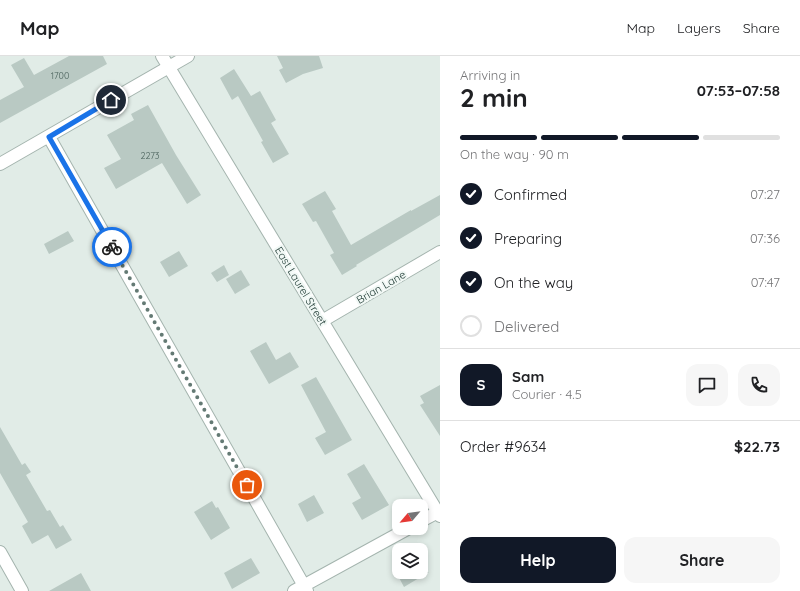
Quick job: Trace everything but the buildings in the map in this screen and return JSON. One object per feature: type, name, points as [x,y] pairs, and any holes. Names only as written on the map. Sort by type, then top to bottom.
[{"type":"street","name":"East Laurel Street","points":[[162,56],[439,514]]},
{"type":"street","points":[[0,164],[188,56]]},
{"type":"street","points":[[49,137],[302,589],[397,535]]},
{"type":"street","name":"Brian Lane","points":[[322,321],[440,252]]},
{"type":"street","points":[[428,518],[439,514]]},
{"type":"street","points":[[0,552],[22,591]]},
{"type":"way so far","points":[[112,247],[247,485]]},
{"type":"route","points":[[111,100],[49,137],[112,247]]}]
